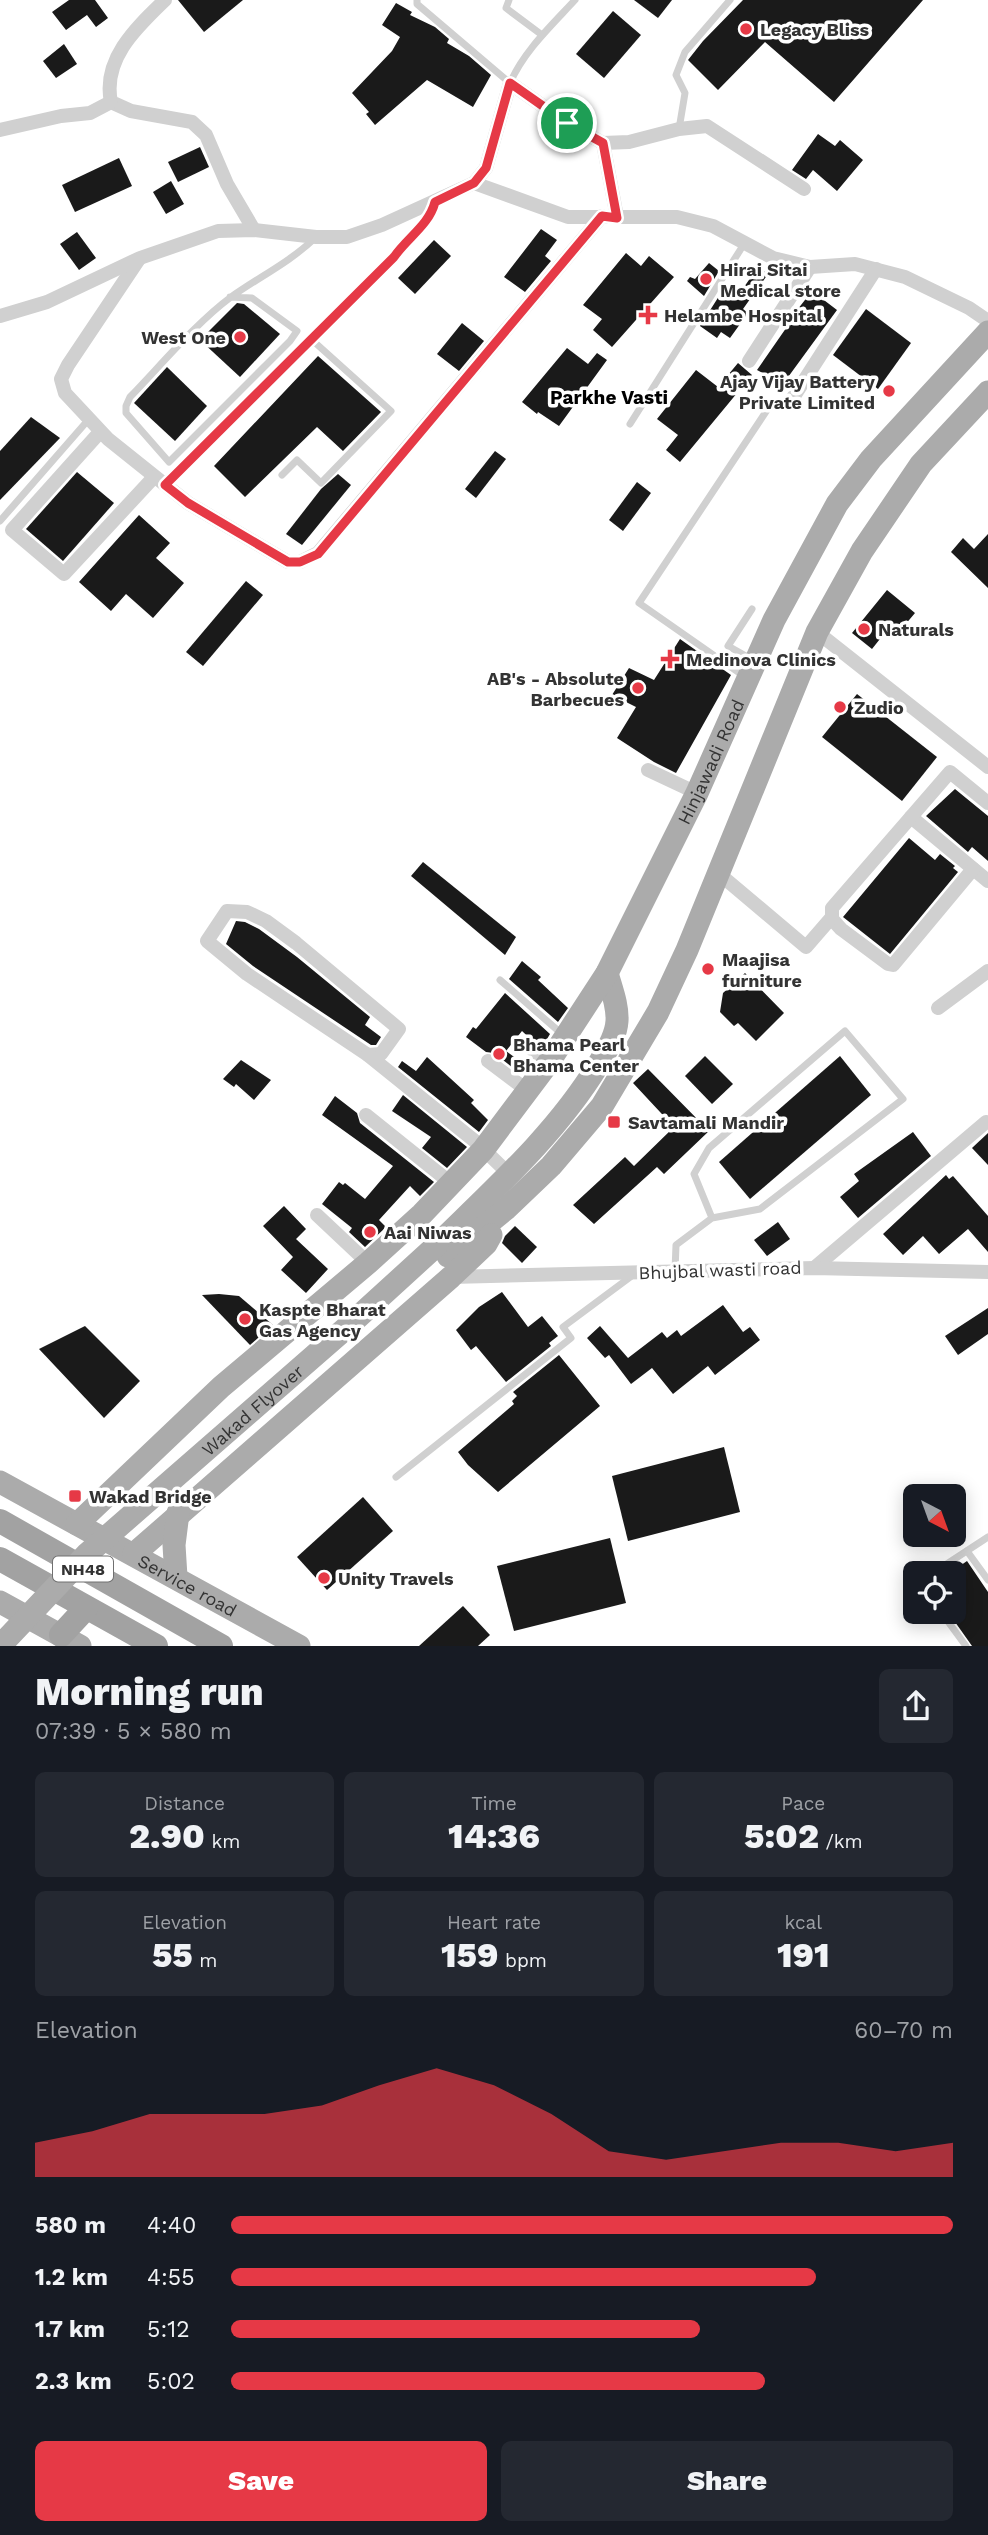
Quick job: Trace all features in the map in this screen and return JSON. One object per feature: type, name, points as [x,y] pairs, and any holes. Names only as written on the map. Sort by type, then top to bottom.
[{"type":"highway","name":"NH48","points":[[0,1521],[221,1646]]},
{"type":"highway","name":"NH48","points":[[0,1559],[156,1646]]},
{"type":"highway","points":[[64,1642],[86,1608]]},
{"type":"main road","name":"Hinjawadi Road","points":[[77,1524],[221,1387],[368,1263],[452,1184],[483,1150],[549,1062],[607,973],[697,793],[775,620],[837,504],[890,438],[988,332]]},
{"type":"main road","points":[[717,872],[817,632],[862,551],[921,464],[988,392]]},
{"type":"main road","points":[[890,438],[921,464]]},
{"type":"main road","name":"Wakad Flyover","points":[[16,1646],[142,1522],[507,1208],[551,1166],[602,1106],[658,1012],[687,950],[717,872]]},
{"type":"main road","points":[[509,1174],[549,1132],[584,1088],[611,1043],[617,1020],[607,973]]},
{"type":"main road","name":"Wakad Flyover","points":[[0,1646],[96,1546],[346,1328],[445,1259],[509,1174]]},
{"type":"main road","points":[[134,1554],[445,1259]]},
{"type":"main road","name":"Service road","points":[[0,1482],[299,1646]]},
{"type":"main road","points":[[176,1577],[174,1545],[178,1513]]},
{"type":"main road","points":[[0,1631],[7,1619],[5,1604]]},
{"type":"main road","points":[[5,1604],[64,1642]]},
{"type":"street","points":[[0,130],[61,116],[90,113],[110,96],[112,67],[135,29],[165,0]]},
{"type":"street","points":[[0,316],[47,302],[140,258],[218,231],[254,230],[316,237],[347,237],[435,202],[474,183],[486,168],[510,83],[567,123],[603,143],[629,142],[679,128],[707,127],[804,189]]},
{"type":"street","points":[[110,96],[131,111],[192,122],[206,135],[227,184],[254,230]]},
{"type":"street","points":[[603,143],[617,218]]},
{"type":"street","points":[[474,183],[568,217],[677,217],[713,226],[773,258],[810,267],[855,264],[876,269],[905,277],[969,308],[988,321]]},
{"type":"street","points":[[140,258],[61,379],[65,393],[100,432],[188,503],[288,562],[300,562],[318,554],[602,216]]},
{"type":"street","points":[[749,361],[810,267]]},
{"type":"street","points":[[789,404],[876,269]]},
{"type":"street","points":[[100,432],[12,530],[64,574],[160,481]]},
{"type":"street","points":[[817,632],[988,767]]},
{"type":"street","points":[[648,770],[697,793]]},
{"type":"street","points":[[973,869],[893,965],[887,964],[841,929],[832,917],[832,908],[950,772],[988,803]]},
{"type":"street","points":[[911,817],[988,881]]},
{"type":"street","points":[[717,872],[806,947],[832,917]]},
{"type":"street","points":[[368,1055],[381,1054],[399,1029],[266,921],[247,912],[227,911],[207,942],[247,974],[368,1055],[509,1174]]},
{"type":"street","points":[[938,1007],[988,971]]},
{"type":"street","points":[[488,1061],[528,1091]]},
{"type":"street","points":[[366,1115],[452,1184]]},
{"type":"street","points":[[814,1268],[986,1122]]},
{"type":"street","points":[[317,1215],[368,1263]]},
{"type":"street","name":"Bhujbal wasti road","points":[[445,1259],[637,1273],[814,1268],[988,1272]]},
{"type":"lane","points":[[417,0],[417,4],[510,83],[516,69],[542,35],[575,0]]},
{"type":"lane","points":[[509,0],[506,8],[542,35]]},
{"type":"lane","points":[[679,128],[685,93],[676,75],[685,52],[730,0]]},
{"type":"lane","points":[[160,481],[311,339],[432,216],[435,202]]},
{"type":"lane","points":[[230,297],[252,298],[297,331],[169,462],[132,422],[126,406],[130,397],[230,297],[295,256],[316,237]]},
{"type":"lane","points":[[630,424],[744,244]]},
{"type":"lane","points":[[282,475],[297,460],[321,483],[391,411],[311,339]]},
{"type":"lane","points":[[752,671],[639,603],[773,401]]},
{"type":"lane","points":[[0,521],[89,419]]},
{"type":"lane","points":[[752,609],[728,646],[752,671]]},
{"type":"lane","points":[[499,980],[565,1036]]},
{"type":"lane","points":[[675,1272],[676,1245],[712,1218],[760,1209],[903,1099],[845,1031],[709,1148],[694,1174],[712,1218]]},
{"type":"lane","points":[[522,1044],[533,1055],[549,1062]]},
{"type":"lane","points":[[396,1477],[571,1338],[563,1327],[637,1273]]},
{"type":"lane","points":[[952,1561],[988,1537]]},
{"type":"lane","points":[[967,1551],[988,1580]]},
{"type":"lane","points":[[950,1624],[966,1646]]},
{"type":"building","points":[[69,0],[95,0],[108,18],[96,27],[87,15],[66,30],[52,12]]},
{"type":"building","points":[[178,0],[243,0],[204,32]]},
{"type":"building","points":[[634,0],[672,0],[658,18]]},
{"type":"building","points":[[743,0],[923,0],[834,102],[765,42],[718,90],[688,60]]},
{"type":"building","points":[[396,3],[412,12],[410,15],[435,27],[449,39],[447,43],[469,56],[491,75],[473,107],[427,80],[375,125],[366,114],[369,112],[352,93],[392,51],[400,37],[382,25]]},
{"type":"building","points":[[613,11],[641,35],[604,78],[576,54]]},
{"type":"building","points":[[64,44],[77,64],[56,78],[43,61]]},
{"type":"building","points":[[818,134],[835,146],[840,140],[863,160],[837,191],[813,170],[806,179],[792,170]]},
{"type":"building","points":[[200,147],[209,167],[178,182],[168,162]]},
{"type":"building","points":[[119,158],[132,186],[75,212],[62,185]]},
{"type":"building","points":[[171,181],[184,204],[166,214],[153,192]]},
{"type":"building","points":[[541,229],[557,240],[545,256],[551,261],[525,292],[504,277]]},
{"type":"building","points":[[77,232],[96,258],[79,270],[60,244]]},
{"type":"building","points":[[434,240],[451,256],[415,294],[398,278]]},
{"type":"building","points":[[626,253],[641,266],[649,256],[674,277],[612,347],[593,330],[602,319],[583,305]]},
{"type":"building","name":"Hirai Sitai Medical store","points":[[709,263],[719,271],[704,296],[687,281],[690,277],[695,279]]},
{"type":"building","points":[[758,267],[768,274],[743,309],[748,313],[730,338],[721,332],[717,338],[700,326],[721,293],[735,300]]},
{"type":"building","points":[[812,291],[837,310],[783,384],[757,370]]},
{"type":"building","name":"West One","points":[[237,303],[244,304],[280,334],[240,377],[200,340]]},
{"type":"building","points":[[866,309],[911,343],[878,389],[833,355]]},
{"type":"building","points":[[462,323],[484,341],[459,371],[437,354]]},
{"type":"building","points":[[567,348],[588,364],[597,353],[607,360],[559,426],[522,402]]},
{"type":"building","points":[[318,356],[381,412],[343,451],[317,427],[245,497],[214,466]]},
{"type":"building","points":[[738,363],[752,375],[680,462],[666,450],[678,435],[657,419],[696,370],[718,387]]},
{"type":"building","points":[[167,367],[207,406],[175,441],[134,403]]},
{"type":"building","points":[[31,417],[60,438],[0,500],[0,451]]},
{"type":"building","points":[[495,451],[506,459],[476,498],[465,489]]},
{"type":"building","points":[[77,472],[114,503],[63,561],[26,529]]},
{"type":"building","points":[[338,474],[351,485],[302,545],[286,534],[321,489]]},
{"type":"building","points":[[637,482],[651,493],[623,531],[609,520]]},
{"type":"building","points":[[139,515],[170,543],[156,558],[184,583],[153,618],[126,594],[111,611],[79,582]]},
{"type":"building","points":[[988,534],[988,588],[951,552],[963,538],[974,549]]},
{"type":"building","points":[[246,581],[263,595],[203,666],[186,652]]},
{"type":"building","points":[[887,590],[915,613],[899,632],[891,625],[872,649],[852,633]]},
{"type":"building","points":[[680,639],[731,675],[676,773],[617,738],[636,707],[612,695],[629,668],[654,680]]},
{"type":"building","points":[[857,694],[937,757],[902,801],[822,737]]},
{"type":"building","points":[[955,789],[988,816],[988,861],[972,847],[968,852],[926,816]]},
{"type":"building","points":[[909,838],[935,860],[940,854],[955,866],[953,868],[958,872],[890,954],[843,917]]},
{"type":"building","points":[[423,862],[516,937],[505,955],[411,876]]},
{"type":"building","points":[[236,921],[259,929],[370,1017],[365,1025],[381,1037],[376,1045],[371,1045],[253,966],[226,944]]},
{"type":"building","points":[[522,961],[541,977],[538,980],[568,1008],[558,1022],[509,979]]},
{"type":"building","points":[[745,973],[784,1013],[756,1041],[738,1023],[734,1026],[720,1012],[723,993]]},
{"type":"building","points":[[505,993],[550,1034],[541,1049],[522,1031],[506,1051],[528,1067],[522,1075],[494,1053],[486,1052],[466,1037],[473,1027],[476,1029]]},
{"type":"building","points":[[705,1056],[733,1084],[712,1104],[685,1076]]},
{"type":"building","points":[[840,1056],[871,1095],[750,1199],[719,1162]]},
{"type":"building","points":[[427,1057],[474,1100],[471,1103],[488,1120],[479,1132],[398,1067],[402,1061],[416,1071]]},
{"type":"building","points":[[241,1060],[271,1080],[254,1100],[236,1084],[234,1087],[223,1079]]},
{"type":"building","points":[[648,1069],[709,1131],[664,1174],[657,1167],[594,1224],[573,1205],[625,1157],[634,1166],[674,1127],[633,1083]]},
{"type":"building","points":[[403,1095],[467,1147],[447,1168],[422,1148],[431,1137],[392,1111]]},
{"type":"building","points":[[335,1096],[357,1113],[360,1123],[434,1182],[420,1196],[410,1186],[379,1220],[386,1227],[365,1247],[349,1232],[352,1228],[322,1204],[339,1182],[343,1185],[345,1183],[365,1199],[393,1166],[322,1115]]},
{"type":"building","points":[[913,1132],[931,1156],[858,1218],[840,1197],[859,1181],[854,1174]]},
{"type":"building","points":[[988,1133],[988,1165],[972,1148]]},
{"type":"building","points":[[946,1175],[949,1179],[953,1176],[988,1216],[988,1252],[968,1229],[939,1254],[923,1236],[903,1255],[883,1234]]},
{"type":"building","points":[[284,1206],[306,1229],[296,1239],[328,1269],[306,1293],[281,1270],[293,1257],[263,1226]]},
{"type":"building","points":[[778,1222],[790,1239],[767,1256],[754,1240]]},
{"type":"building","points":[[515,1226],[537,1247],[522,1263],[502,1243]]},
{"type":"building","points":[[502,1292],[528,1327],[542,1316],[558,1336],[549,1343],[551,1346],[506,1382],[476,1346],[471,1350],[456,1330],[479,1307]]},
{"type":"building","name":"Kaspte Bharat Gas Agency","points":[[202,1295],[239,1296],[273,1325],[250,1345]]},
{"type":"building","points":[[723,1305],[743,1332],[750,1327],[760,1340],[715,1375],[708,1366],[673,1394],[652,1368],[631,1384],[609,1355],[605,1358],[587,1338],[600,1326],[628,1358],[662,1332],[667,1338],[677,1330],[681,1336]]},
{"type":"building","points":[[988,1308],[988,1334],[958,1355],[945,1336]]},
{"type":"building","points":[[85,1326],[140,1381],[104,1418],[39,1349]]},
{"type":"building","points":[[559,1355],[600,1406],[498,1492],[468,1465],[458,1452],[514,1404],[512,1401],[517,1396],[513,1392]]},
{"type":"building","points":[[724,1447],[740,1512],[628,1541],[612,1476]]},
{"type":"building","points":[[363,1497],[393,1531],[327,1590],[297,1557]]},
{"type":"building","points":[[610,1538],[626,1603],[514,1631],[497,1566]]},
{"type":"building","points":[[966,1562],[988,1592],[988,1646],[972,1646],[956,1624],[966,1624]]},
{"type":"building","points":[[463,1606],[490,1635],[478,1646],[419,1646]]},
{"type":"place","name":"Legacy Bliss","points":[[746,29]]},
{"type":"place","name":"Hirai Sitai Medical store","points":[[706,279]]},
{"type":"place","name":"Helambe Hospital","points":[[648,315]]},
{"type":"place","name":"West One","points":[[240,337]]},
{"type":"place","name":"Ajay Vijay Battery Private Limited","points":[[889,391]]},
{"type":"place","name":"Naturals","points":[[864,629]]},
{"type":"place","name":"Medinova Clinics","points":[[670,659]]},
{"type":"place","name":"AB's - Absolute Barbecues","points":[[638,688]]},
{"type":"place","name":"Zudio","points":[[840,707]]},
{"type":"place","name":"Maajisa furniture","points":[[708,969]]},
{"type":"place","name":"Bhama Pearl Bhama Center","points":[[499,1054]]},
{"type":"place","name":"Savtamali Mandir","points":[[614,1122]]},
{"type":"place","name":"Aai Niwas","points":[[370,1232]]},
{"type":"place","name":"Kaspte Bharat Gas Agency","points":[[245,1319]]},
{"type":"place","name":"Wakad Bridge","points":[[75,1496]]},
{"type":"place","name":"Unity Travels","points":[[324,1578]]},
{"type":"district","name":"Parkhe Vasti","points":[[609,397]]},
{"type":"route","points":[[510,83],[567,123],[603,143],[617,218],[602,216],[318,554],[300,562],[288,562],[188,503],[165,485],[394,257],[404,243],[432,216],[435,202],[474,183],[486,168],[510,83]]}]
